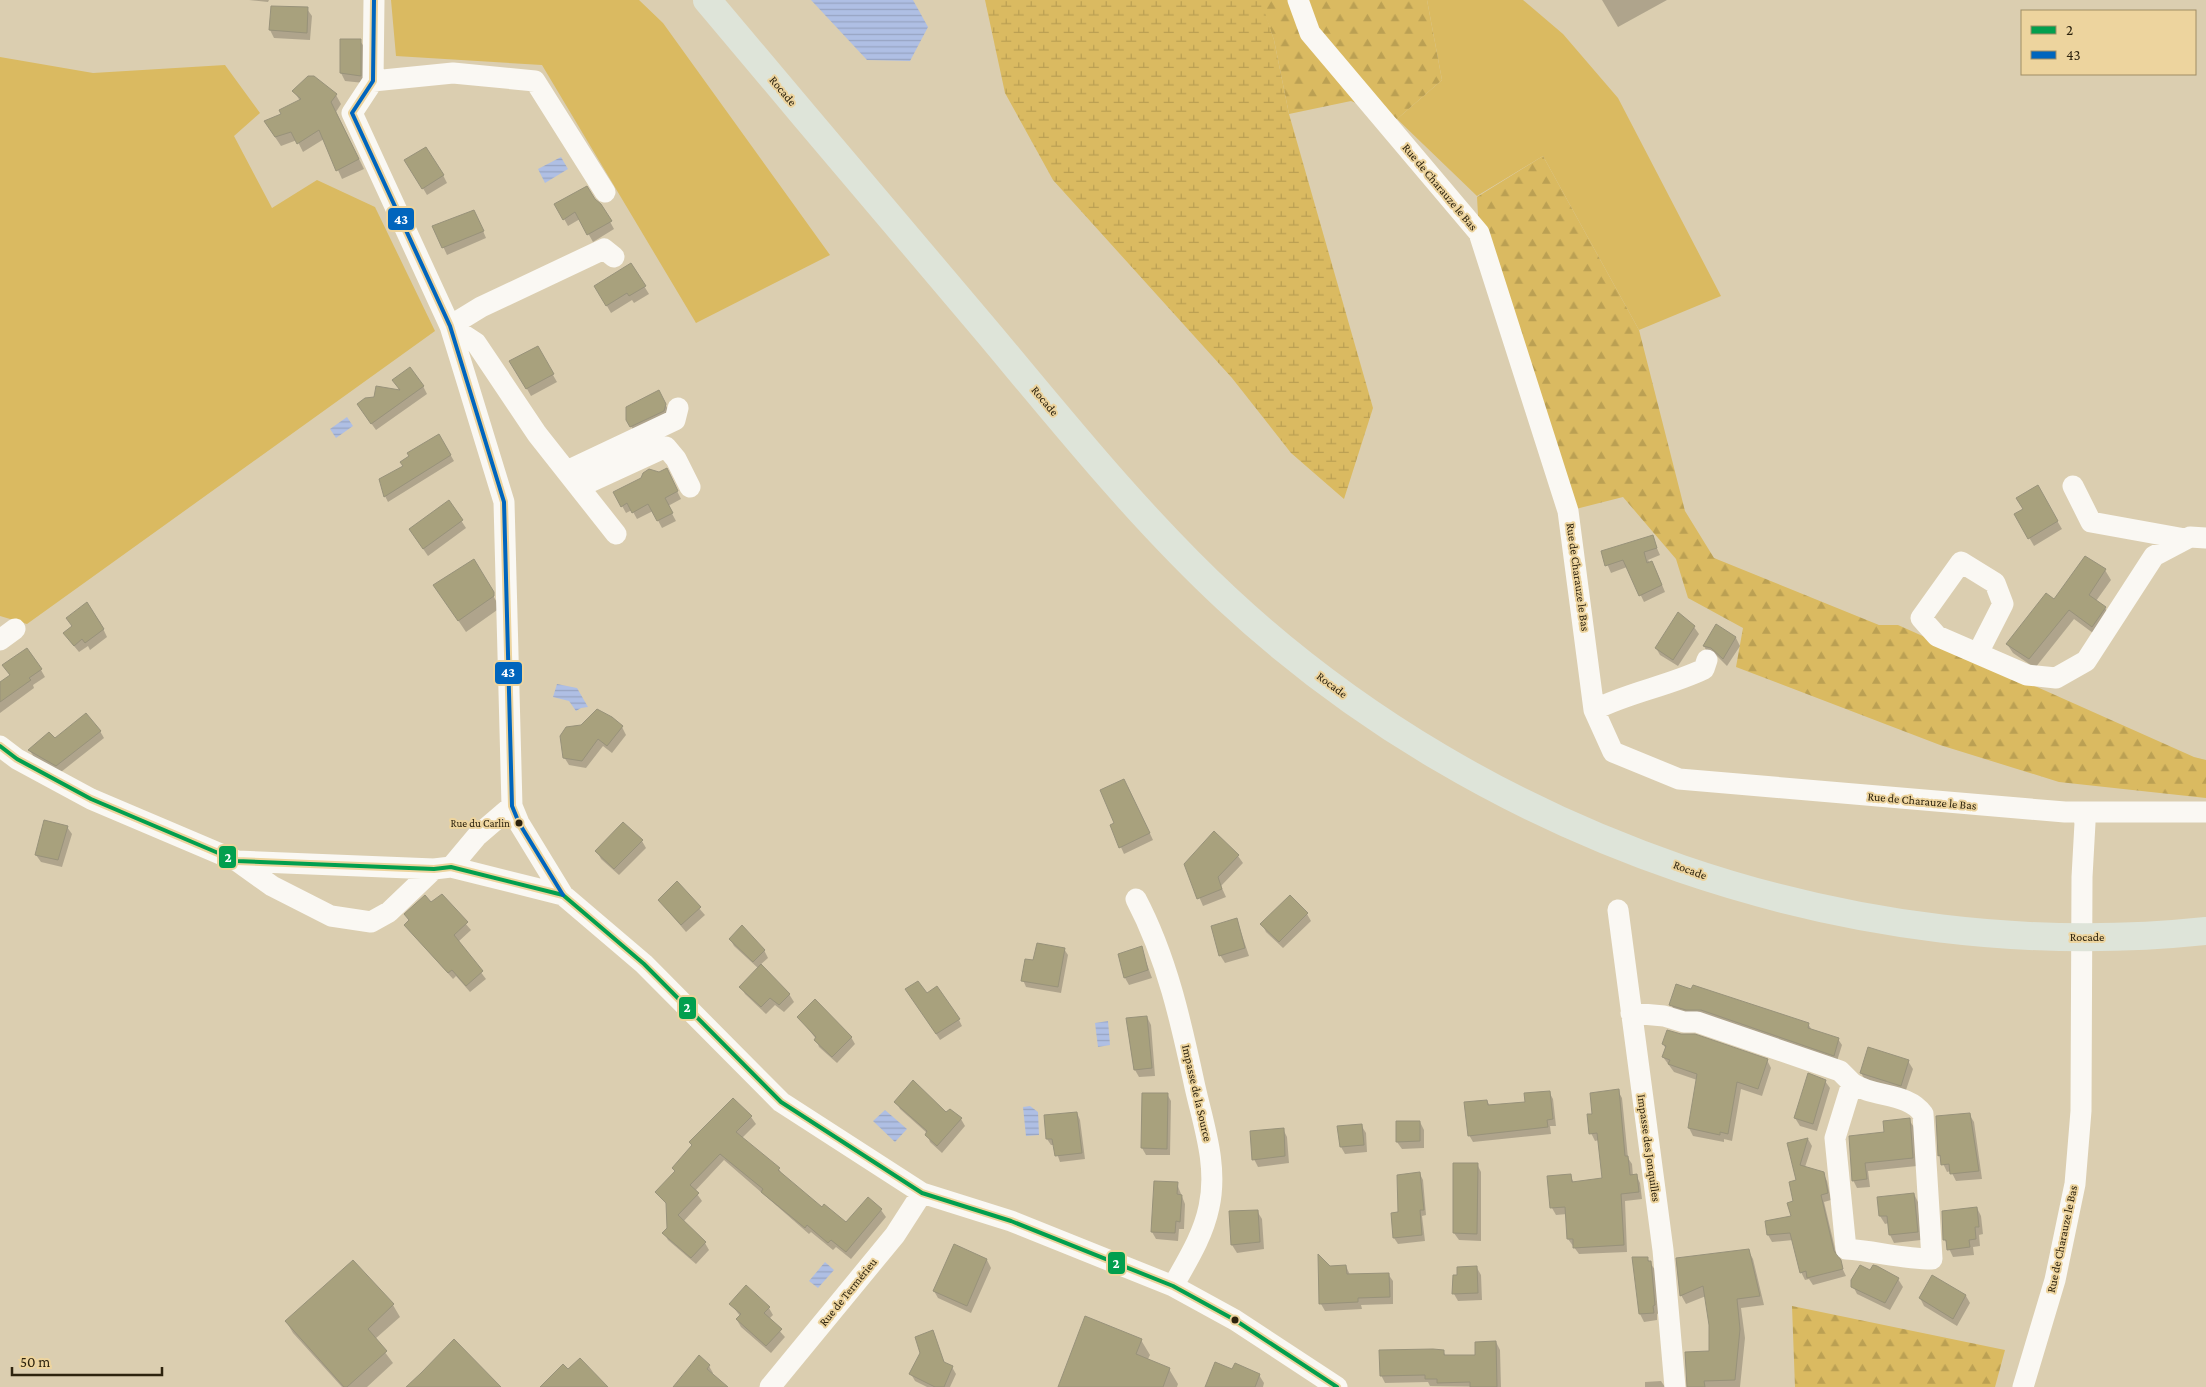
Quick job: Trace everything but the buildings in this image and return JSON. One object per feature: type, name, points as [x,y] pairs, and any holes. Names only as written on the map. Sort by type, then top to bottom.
[{"type":"main road","name":"Rocade","points":[[706,0],[1074,436],[1147,518],[1226,598],[1282,647],[1345,695],[1416,743],[1482,782],[1548,814],[1623,846],[1698,873],[1777,897],[1879,918],[1937,927],[2030,936],[2106,937],[2206,931]]},
{"type":"street","points":[[374,0],[373,81],[352,114],[450,326],[504,502],[512,806],[519,823],[563,895],[644,964],[781,1102],[922,1193],[1011,1221],[1173,1286],[1235,1320],[1328,1385]]},
{"type":"street","name":"Rue de Charauze le Bas","points":[[1298,0],[1310,34],[1479,233],[1568,511],[1594,710],[1613,752],[1679,780],[2083,814],[2206,812]]},
{"type":"street","points":[[373,81],[453,73],[535,81],[605,192]]},
{"type":"street","points":[[450,326],[482,307],[604,250],[614,257]]},
{"type":"street","points":[[450,326],[476,343],[537,434],[616,534]]},
{"type":"street","points":[[573,479],[675,420],[678,408]]},
{"type":"street","points":[[573,479],[666,447],[676,459],[690,487]]},
{"type":"street","points":[[2073,486],[2091,522],[2196,539]]},
{"type":"street","points":[[1978,653],[2027,675],[2056,678],[2086,661],[2154,556],[2196,539]]},
{"type":"street","points":[[1594,710],[1613,700],[1689,676],[1704,669],[1707,660]]},
{"type":"street","points":[[0,746],[17,759],[91,799],[237,861],[272,886],[331,916],[371,922],[389,912],[512,806]]},
{"type":"street","name":"Rue de Charauze le Bas","points":[[2023,1387],[2055,1280],[2075,1184],[2082,1111],[2082,877],[2085,823],[2083,814]]},
{"type":"street","points":[[237,861],[442,868],[563,895]]},
{"type":"street","name":"Impasse de la Source","points":[[1136,899],[1149,924],[1175,996],[1213,1165],[1209,1208],[1197,1244],[1173,1286]]},
{"type":"street","name":"Impasse des Jonquilles","points":[[1618,910],[1663,1250],[1674,1387]]},
{"type":"street","points":[[1631,1013],[1664,1016],[1684,1022],[1697,1022],[1840,1070],[1859,1088],[1909,1102],[1918,1107],[1923,1114],[1932,1259],[1907,1259],[1873,1251],[1846,1249],[1835,1138],[1852,1083]]},
{"type":"street","name":"Rue de Termérieu","points":[[770,1387],[895,1236],[922,1193]]},
{"type":"green space","points":[[391,0],[639,0],[663,23],[830,255],[696,323],[542,65],[396,56]]},
{"type":"green space","points":[[985,0],[1261,0],[1274,40],[1289,114],[1373,408],[1344,499],[1291,453],[1232,378],[1053,180],[1005,93]]},
{"type":"green space","points":[[1260,0],[1427,0],[1442,80],[1397,119],[1351,101],[1289,114],[1274,40]]},
{"type":"green space","points":[[1427,0],[1523,0],[1563,34],[1618,98],[1721,296],[1639,330],[1543,156],[1477,196],[1397,119],[1442,80]]},
{"type":"green space","points":[[0,57],[93,73],[225,65],[260,113],[234,136],[272,208],[317,180],[375,207],[435,331],[27,624],[0,616]]},
{"type":"green space","points":[[1543,156],[1639,330],[1685,511],[1714,558],[1879,625],[1898,625],[2194,757],[2206,760],[2206,798],[2059,782],[1940,745],[1736,667],[1743,628],[1688,598],[1676,559],[1623,497],[1568,511],[1479,233],[1477,197]]},
{"type":"green space","points":[[1792,1306],[2005,1350],[1995,1387],[1795,1387]]},
{"type":"water","points":[[811,0],[913,0],[928,27],[910,61],[867,60]]},
{"type":"water","points":[[561,157],[568,169],[545,183],[538,169]]},
{"type":"water","points":[[347,417],[353,426],[336,438],[330,429]]},
{"type":"water","points":[[557,684],[577,688],[588,707],[576,711],[569,701],[553,697]]},
{"type":"water","points":[[1108,1021],[1110,1045],[1098,1047],[1095,1023]]},
{"type":"water","points":[[1030,1106],[1038,1112],[1039,1135],[1026,1136],[1023,1107]]},
{"type":"water","points":[[885,1110],[907,1129],[895,1142],[873,1121]]},
{"type":"water","points":[[825,1262],[834,1270],[818,1288],[809,1281]]},
{"type":"transit line","name":"43","points":[[374,0],[373,81],[352,113],[450,326],[504,502],[512,806],[519,823],[563,895]]},
{"type":"transit line","name":"2","points":[[0,746],[17,759],[91,799],[237,861],[434,869],[451,867],[563,895],[644,964],[781,1102],[922,1193],[1011,1221],[1173,1286],[1235,1320],[1337,1387]]},
{"type":"place","name":"Rue du Carlin","points":[[519,823]]}]
